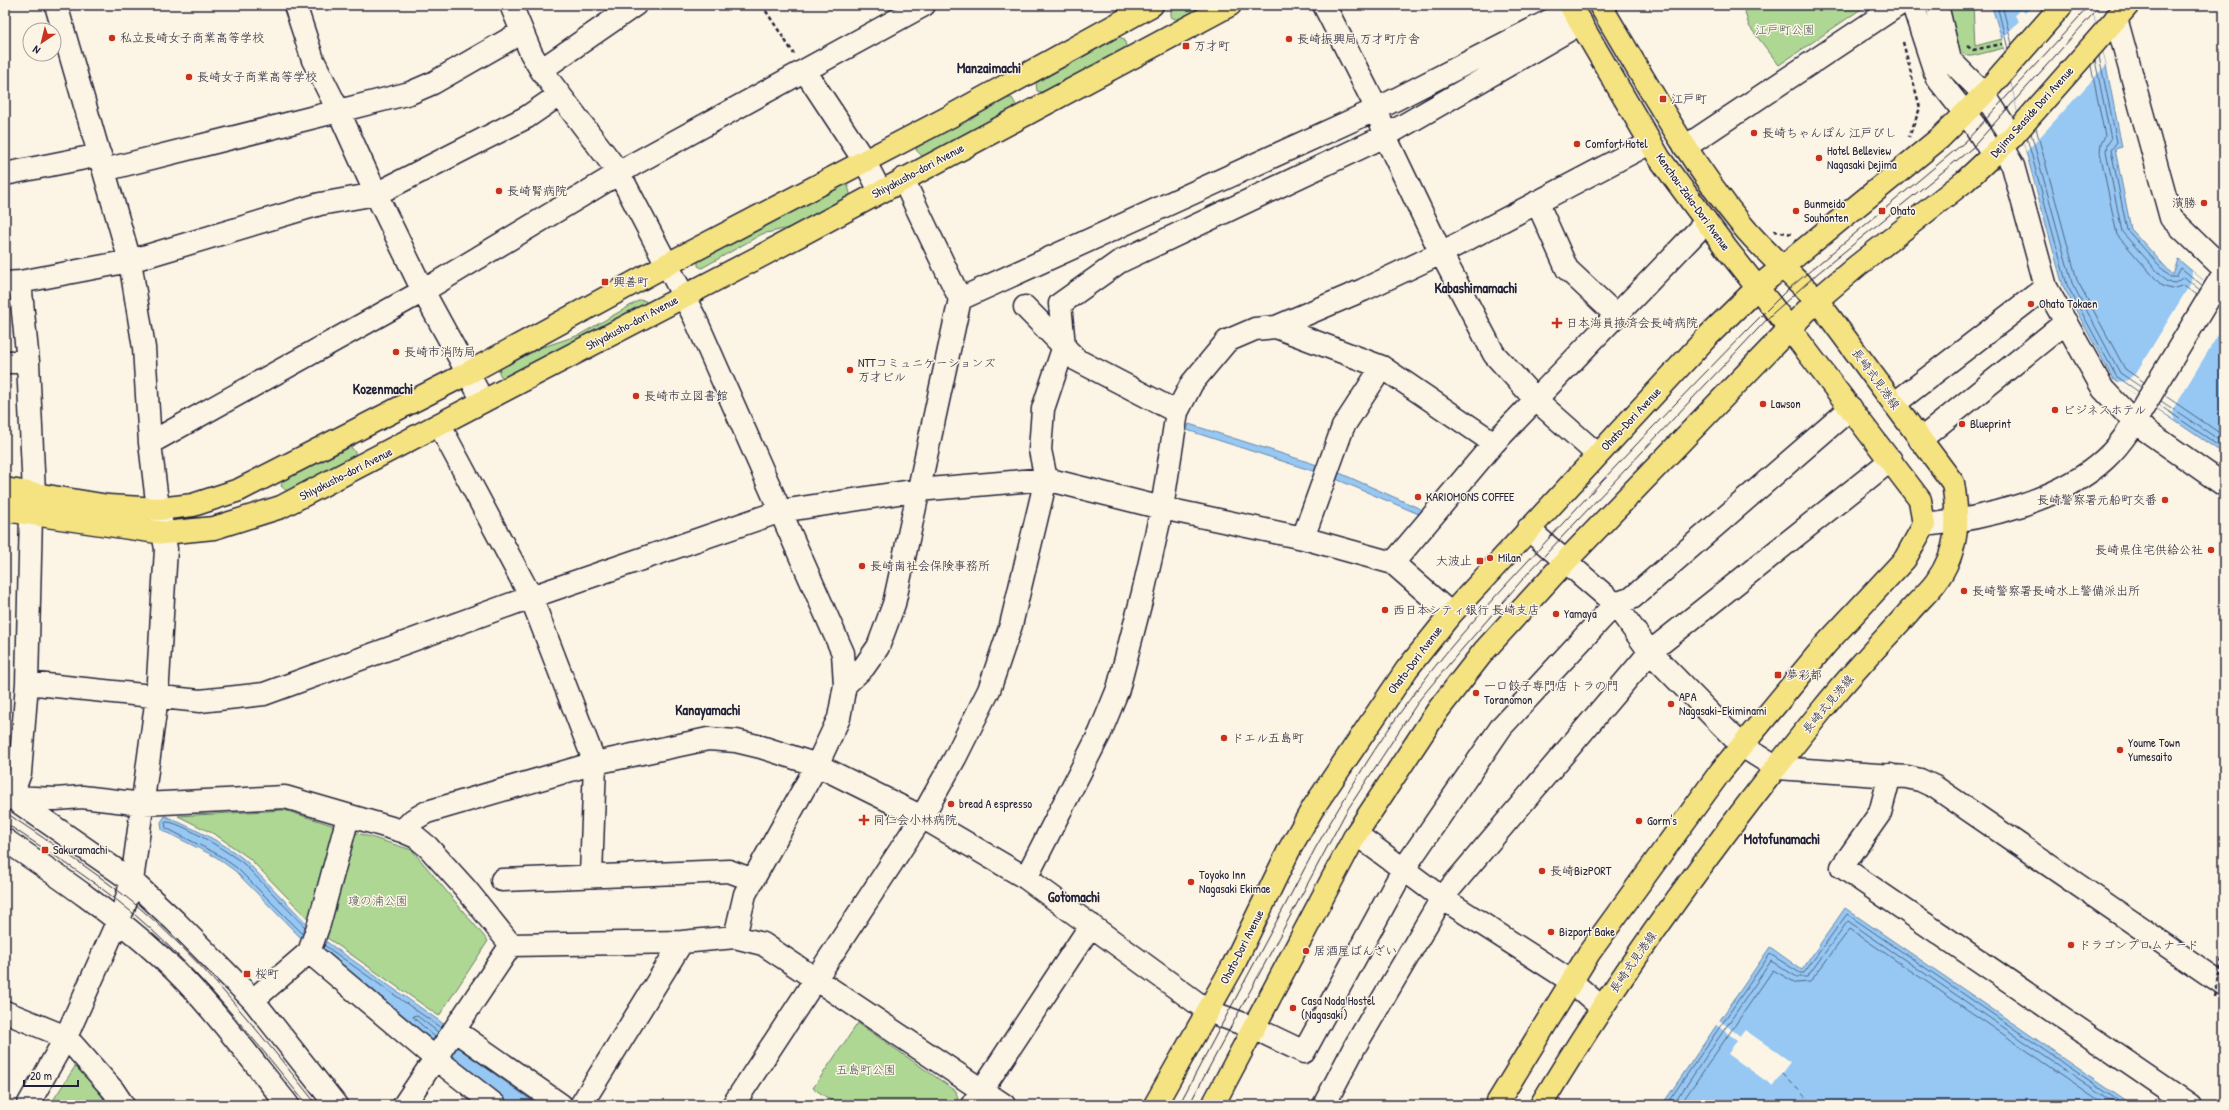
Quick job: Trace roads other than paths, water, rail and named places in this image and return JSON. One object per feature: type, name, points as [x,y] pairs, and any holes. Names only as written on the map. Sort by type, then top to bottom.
[{"type":"main road","points":[[5,489],[108,506],[160,509],[193,505],[239,490],[468,373],[668,264],[865,162],[1152,5]]},
{"type":"main road","name":"Shiyakusho-dori Avenue","points":[[5,510],[31,515],[164,533],[214,528],[281,507],[440,426],[483,401],[1230,5]]},
{"type":"main road","name":"Kenchou-Zaka-Dori Avenue","points":[[1600,5],[1656,101],[1685,147],[1743,227],[1817,300]]},
{"type":"main road","points":[[1783,266],[1940,138],[1984,94],[2062,5]]},
{"type":"main road","name":"Kenchou-Zaka-Dori Avenue","points":[[1574,12],[1650,143],[1706,222],[1790,329]]},
{"type":"main road","name":"Dejima Seaside Dori Avenue","points":[[1817,300],[1857,266],[1965,181],[2007,141],[2122,12]]},
{"type":"main road","name":"Ohato-Dori Avenue","points":[[1155,1105],[1233,966],[1289,850],[1313,808],[1407,669],[1451,614],[1597,454],[1707,337],[1758,287],[1783,266]]},
{"type":"main road","points":[[1213,1105],[1356,834],[1438,710],[1484,652],[1564,562],[1749,368],[1790,329],[1817,300]]},
{"type":"main road","name":"長崎式見港線","points":[[1541,1105],[1602,1007],[1712,850],[1749,800],[1777,768],[1822,709],[1936,581],[1951,554],[1957,530],[1957,507],[1953,483],[1817,300]]},
{"type":"main road","points":[[1496,1105],[1571,981],[1721,771],[1826,644],[1905,558],[1924,526],[1920,500],[1790,329]]},
{"type":"street","points":[[28,1105],[66,1037],[118,921],[132,882],[157,697],[166,557],[164,533],[150,443],[144,348],[130,261],[56,5]]},
{"type":"street","points":[[295,5],[313,60],[339,112],[376,194],[423,291],[483,401]]},
{"type":"street","points":[[512,5],[522,32],[541,70],[619,173],[684,295],[843,653],[845,686],[839,718],[817,765],[745,894],[735,937]]},
{"type":"street","points":[[541,70],[635,5]]},
{"type":"street","points":[[150,443],[423,291],[619,173],[924,5]]},
{"type":"street","points":[[1324,5],[1377,109],[1385,136],[1441,253],[1494,354],[1535,399],[1597,454]]},
{"type":"street","points":[[1685,147],[1898,5]]},
{"type":"street","points":[[1913,5],[1937,78],[1965,113],[2007,141]]},
{"type":"street","points":[[1937,5],[1950,60],[1984,94],[2007,141],[2046,287],[2103,389],[2134,422],[2224,485]]},
{"type":"street","points":[[960,299],[1377,109],[1574,12]]},
{"type":"street","points":[[733,1105],[922,817],[955,758],[989,690],[1011,625],[1046,479],[1040,450],[1043,409],[1064,346],[1060,304],[1119,262],[1385,136],[1574,12]]},
{"type":"street","points":[[1924,526],[1957,522],[2046,497],[2072,484],[2106,458],[2134,422],[2222,275],[2171,218],[2122,12]]},
{"type":"street","points":[[5,174],[102,163],[339,112],[410,93],[433,83],[522,32]]},
{"type":"street","points":[[805,71],[865,162],[880,191]]},
{"type":"street","points":[[34,493],[28,362],[13,282],[130,261],[320,204],[376,194],[527,117],[559,95]]},
{"type":"street","points":[[1026,878],[1100,733],[1118,689],[1143,593],[1162,508],[1177,412],[1192,383],[1228,341],[1255,329],[1276,327],[1363,290],[1441,253],[1650,143]]},
{"type":"street","points":[[845,686],[864,667],[878,647],[894,604],[960,299],[903,179]]},
{"type":"street","points":[[1537,202],[1567,269],[1616,315]]},
{"type":"street","points":[[1393,563],[1494,443],[1706,222]]},
{"type":"street","points":[[1894,404],[2046,287]]},
{"type":"street","points":[[1025,307],[1076,360],[1177,412]]},
{"type":"street","points":[[1920,440],[2066,322]]},
{"type":"street","points":[[1276,327],[1382,367],[1494,443]]},
{"type":"street","points":[[5,362],[28,362]]},
{"type":"street","points":[[1303,538],[1343,427],[1382,367]]},
{"type":"street","points":[[402,831],[413,820],[427,812],[595,763],[708,739],[736,741],[817,765],[922,817],[1026,878],[1208,1011],[1254,1028],[1304,1052],[1403,870],[1502,726],[1615,604],[1632,598],[1851,408]]},
{"type":"street","points":[[440,426],[531,597],[595,763],[592,876]]},
{"type":"street","points":[[1324,1105],[1354,1048],[1442,898],[1650,652],[1891,460]]},
{"type":"street","points":[[27,683],[200,702],[264,694],[531,597],[781,511],[918,490],[1046,479],[1162,508],[1303,538],[1393,563],[1451,614]]},
{"type":"street","points":[[8,795],[20,773],[27,683],[31,515]]},
{"type":"street","points":[[1528,530],[1615,604],[1650,652],[1742,746],[1777,768],[1890,775],[1920,780],[1935,787],[2219,991]]},
{"type":"street","points":[[1890,775],[1880,813],[1842,867],[2190,1105]]},
{"type":"street","points":[[8,795],[56,799],[82,797],[143,804],[285,797],[348,817],[402,831],[416,837],[428,847],[465,888],[511,945]]},
{"type":"street","points":[[8,795],[132,882],[175,921],[253,1000],[336,1105]]},
{"type":"street","points":[[253,1000],[309,952],[319,924],[348,817]]},
{"type":"street","points":[[1356,834],[1442,898],[1571,981],[1602,1007]]},
{"type":"street","points":[[5,840],[84,893],[174,971],[248,1055],[288,1105]]},
{"type":"street","points":[[502,880],[729,871],[753,880]]},
{"type":"street","points":[[977,1098],[1091,925]]},
{"type":"street","points":[[511,945],[682,942],[735,937],[762,944],[815,980],[977,1098],[1004,1105]]},
{"type":"street","points":[[581,1105],[682,942]]},
{"type":"street","points":[[404,1105],[511,945]]},
{"type":"street","points":[[309,952],[495,1105]]},
{"type":"street","points":[[5,1012],[66,1037],[103,1078],[123,1105]]},
{"type":"street","points":[[454,1030],[560,1105]]},
{"type":"water","points":[[1995,5],[2091,5],[2106,65],[2122,147],[2115,149],[2131,229],[2173,275],[2178,259],[2224,298],[2224,454],[2113,379],[2063,286],[2026,152],[2002,39],[1992,7]]},
{"type":"water","points":[[1189,424],[1333,470],[1423,510],[1421,515],[1331,477],[1187,430]]},
{"type":"water","points":[[165,816],[207,836],[237,854],[246,861],[321,938],[441,1022],[463,1046],[545,1105],[508,1105],[451,1065],[305,942],[235,871],[216,857],[162,830],[161,822]]},
{"type":"water","points":[[1845,908],[2132,1105],[1662,1105],[1770,947],[1802,970]]},
{"type":"tram line","points":[[1179,1105],[1316,847],[1339,808],[1387,732],[1413,695],[1446,653],[1498,593],[1600,483],[1749,328],[1786,291],[1966,141],[2090,5]]},
{"type":"tram line","points":[[1189,1105],[1346,812],[1420,699],[1529,572],[1772,314],[1818,273],[1972,148],[2101,5]]},
{"type":"tram line","points":[[5,812],[102,879],[157,923],[221,988],[317,1105]]},
{"type":"tram line","points":[[5,823],[99,887],[152,930],[213,993],[307,1105]]},
{"type":"place","name":"私立長崎女子商業高等学校","points":[[112,38]]},
{"type":"place","name":"長崎振興局 万才町庁舎","points":[[1289,39]]},
{"type":"place","name":"万才町","points":[[1186,46]]},
{"type":"place","name":"長崎女子商業高等学校","points":[[189,77]]},
{"type":"place","name":"江戸町","points":[[1663,99]]},
{"type":"place","name":"長崎ちゃんぽん 江戸びし","points":[[1754,133]]},
{"type":"place","name":"Comfort Hotel","points":[[1577,144]]},
{"type":"place","name":"Hotel Belleview Nagasaki Dejima","points":[[1819,158]]},
{"type":"place","name":"長崎腎病院","points":[[499,191]]},
{"type":"place","name":"濱勝","points":[[2204,203]]},
{"type":"place","name":"Bunmeido Souhonten","points":[[1796,211]]},
{"type":"place","name":"Ohato","points":[[1882,211]]},
{"type":"place","name":"興善町","points":[[605,282]]},
{"type":"place","name":"Ohato Tokaen","points":[[2031,304]]},
{"type":"place","name":"日本海員掖済会長崎病院","points":[[1557,323]]},
{"type":"place","name":"長崎市消防局","points":[[396,352]]},
{"type":"place","name":"NTTコミュニケーションズ 万才ビル","points":[[850,370]]},
{"type":"place","name":"長崎市立図書館","points":[[636,396]]},
{"type":"place","name":"Lawson","points":[[1763,404]]},
{"type":"place","name":"ビジネスホテル","points":[[2055,410]]},
{"type":"place","name":"Blueprint","points":[[1962,424]]},
{"type":"place","name":"KARIOMONS COFFEE","points":[[1418,497]]},
{"type":"place","name":"長崎警察署元船町交番","points":[[2165,500]]},
{"type":"place","name":"長崎県住宅供給公社","points":[[2211,550]]},
{"type":"place","name":"Milan","points":[[1490,558]]},
{"type":"place","name":"大波止","points":[[1480,561]]},
{"type":"place","name":"長崎南社会保険事務所","points":[[862,566]]},
{"type":"place","name":"長崎警察署長崎水上警備派出所","points":[[1964,591]]},
{"type":"place","name":"西日本シティ銀行 長崎支店","points":[[1385,610]]},
{"type":"place","name":"Yamaya","points":[[1556,614]]},
{"type":"place","name":"夢彩都","points":[[1778,675]]},
{"type":"place","name":"一口餃子専門店 トラの門 Toranomon","points":[[1476,693]]},
{"type":"place","name":"APA Nagasaki-Ekiminami","points":[[1671,704]]},
{"type":"place","name":"ドエル五島町","points":[[1224,738]]},
{"type":"place","name":"Youme Town Yumesaito","points":[[2120,750]]},
{"type":"place","name":"bread A espresso","points":[[951,804]]},
{"type":"place","name":"同仁会小林病院","points":[[864,820]]},
{"type":"place","name":"Gorm's","points":[[1639,821]]},
{"type":"place","name":"Sakuramachi","points":[[45,850]]},
{"type":"place","name":"長崎BizPORT","points":[[1542,871]]},
{"type":"place","name":"Toyoko Inn Nagasaki Ekimae","points":[[1191,882]]},
{"type":"place","name":"Bizport Bake","points":[[1551,932]]},
{"type":"place","name":"ドラゴンプロムナード","points":[[2071,945]]},
{"type":"place","name":"居酒屋ばんざい","points":[[1306,951]]},
{"type":"place","name":"桜町","points":[[247,974]]},
{"type":"place","name":"Casa Noda Hostel (Nagasaki)","points":[[1293,1008]]},
{"type":"district","name":"Manzaimachi","points":[[989,68]]},
{"type":"district","name":"Kabashimamachi","points":[[1476,288]]},
{"type":"district","name":"Kozenmachi","points":[[383,389]]},
{"type":"district","name":"Kanayamachi","points":[[708,710]]},
{"type":"district","name":"Motofunamachi","points":[[1782,839]]},
{"type":"district","name":"Gotomachi","points":[[1074,897]]},
{"type":"park label","name":"江戸町公園","points":[[1785,30]]},
{"type":"park label","name":"瓊の浦公園","points":[[378,901]]},
{"type":"park label","name":"五島町公園","points":[[866,1070]]}]
